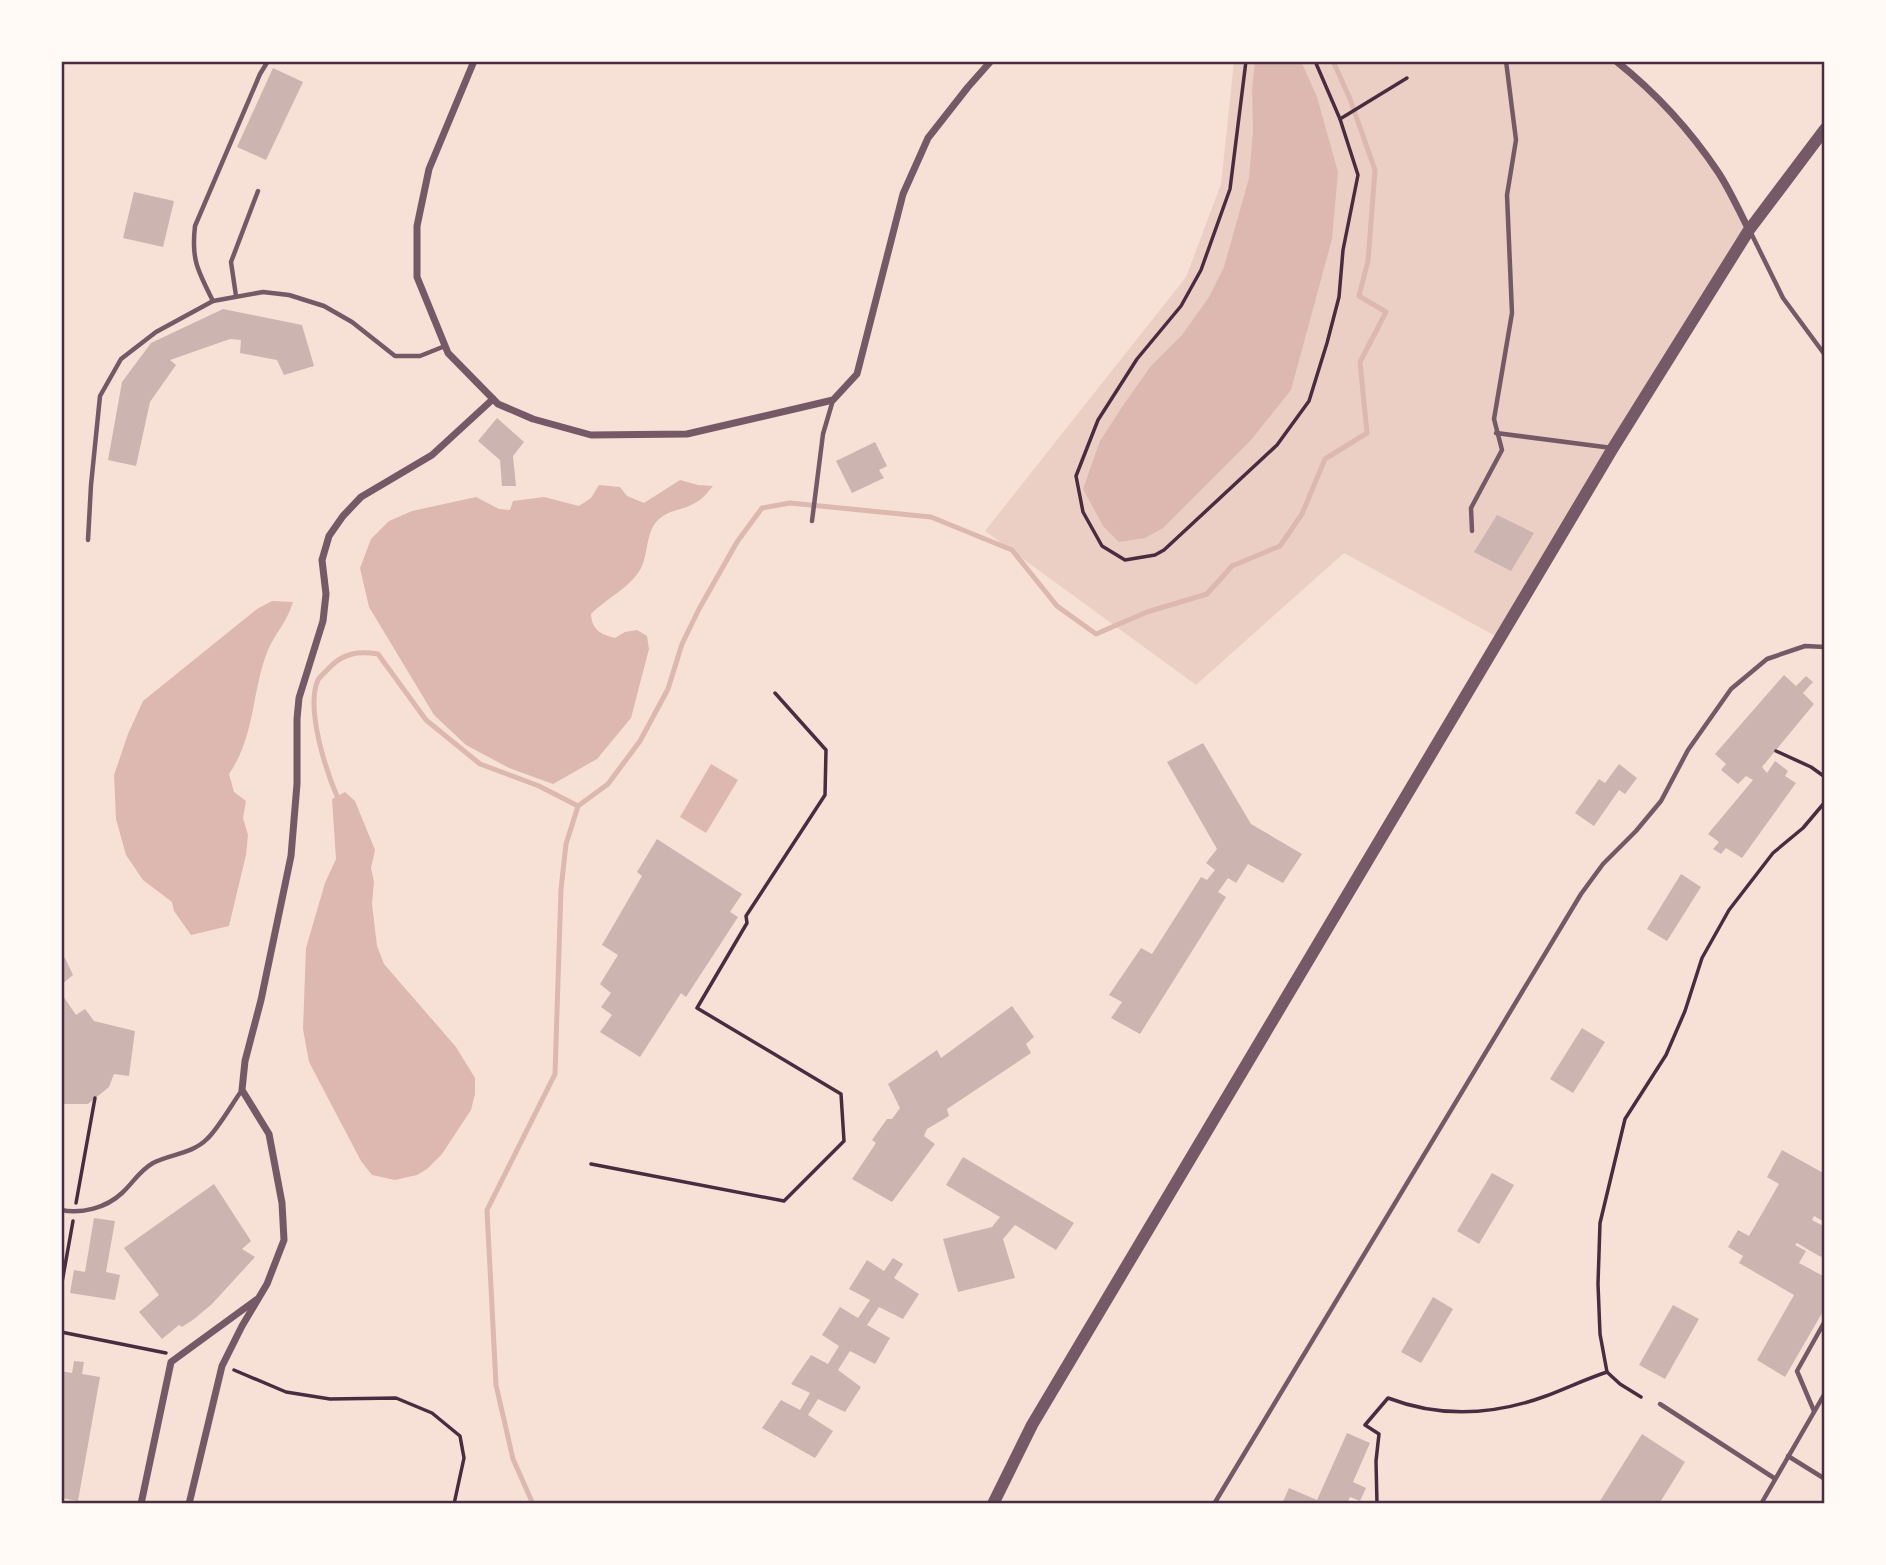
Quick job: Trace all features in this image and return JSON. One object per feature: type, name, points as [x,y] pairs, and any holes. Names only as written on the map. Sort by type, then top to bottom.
[{"type":"street","points":[[474,61],[429,169],[417,226],[417,277],[448,353],[492,399],[533,419],[592,435],[687,434],[833,400],[857,374],[903,194],[928,138],[991,61]]},
{"type":"street","points":[[1616,61],[1682,123],[1719,174],[1749,230]]},
{"type":"street","points":[[993,1504],[1032,1425],[1613,448],[1749,230],[1825,129]]},
{"type":"street","points":[[189,1504],[222,1366],[267,1284],[284,1240],[282,1203],[269,1134],[242,1090],[291,856],[299,698],[323,621],[326,594],[322,560],[329,536],[362,496],[432,455],[492,399]]},
{"type":"street","points":[[141,1504],[172,1362],[259,1297]]},
{"type":"lane","points":[[213,301],[192,251],[195,226],[268,61]]},
{"type":"lane","points":[[1472,531],[1471,508],[1502,450],[1494,419],[1512,313],[1507,195],[1516,139],[1506,63]]},
{"type":"lane","points":[[236,296],[231,262],[258,191]]},
{"type":"lane","points":[[1749,230],[1783,298],[1825,355]]},
{"type":"lane","points":[[89,540],[91,485],[100,396],[121,359],[156,332],[213,301],[263,292],[289,295],[324,306],[352,322],[395,356],[421,356],[445,345]]},
{"type":"lane","points":[[812,521],[823,434],[833,400]]},
{"type":"lane","points":[[1496,433],[1613,448]]},
{"type":"lane","points":[[1214,1504],[1575,905],[1603,864],[1661,801],[1688,750],[1731,690],[1767,659],[1805,646],[1825,647]]},
{"type":"lane","points":[[61,1209],[75,1212],[101,1206],[122,1194],[140,1172],[155,1162],[181,1155],[207,1140],[242,1090]]},
{"type":"lane","points":[[1814,1411],[1797,1371],[1825,1321]]},
{"type":"lane","points":[[1761,1504],[1825,1393]]},
{"type":"lane","points":[[1660,1404],[1774,1478]]},
{"type":"lane","points":[[1788,1456],[1825,1479]]},
{"type":"path","points":[[1246,61],[1230,189],[1201,270],[1181,306],[1137,359],[1098,420],[1076,476],[1083,512],[1102,546],[1125,560],[1154,555],[1164,550],[1277,444],[1309,401],[1339,297],[1343,250],[1358,175],[1340,119],[1315,61]]},
{"type":"path","points":[[1340,119],[1407,78]]},
{"type":"path","points":[[591,1164],[784,1201],[844,1141],[841,1094],[697,1007],[747,923],[746,916],[825,796],[826,750],[775,693]]},
{"type":"path","points":[[1776,751],[1811,767],[1825,777]]},
{"type":"path","points":[[1640,1396],[1607,1372],[1600,1334],[1598,1284],[1601,1223],[1625,1119],[1666,1055],[1685,1011],[1702,958],[1729,911],[1773,853],[1803,828],[1825,802]]},
{"type":"path","points":[[61,1288],[95,1098]]},
{"type":"path","points":[[61,1332],[180,1356]]},
{"type":"path","points":[[222,1366],[286,1392],[330,1399],[396,1398],[432,1413],[460,1436],[464,1458],[454,1504]]},
{"type":"path","points":[[1377,1504],[1376,1461],[1379,1434],[1365,1425],[1388,1398],[1425,1410],[1480,1413],[1547,1395],[1607,1372]]},
{"type":"shaded area","points":[[1234,61],[1616,61],[1682,123],[1719,174],[1749,230],[1499,638],[1344,553],[1196,685],[985,531],[1186,277],[1221,184]]},
{"type":"shaded area","points":[[1255,61],[1301,61],[1317,97],[1338,172],[1332,239],[1291,390],[1251,440],[1163,528],[1145,538],[1119,542],[1103,526],[1083,489],[1100,441],[1151,366],[1182,335],[1209,297],[1224,267],[1249,178]]},
{"type":"shaded area","points":[[680,480],[713,486],[696,502],[659,519],[651,530],[640,570],[630,582],[591,614],[595,628],[605,635],[615,638],[625,632],[637,630],[647,636],[649,649],[631,718],[597,759],[553,784],[509,768],[466,745],[434,715],[369,607],[360,568],[371,539],[389,521],[412,511],[476,497],[499,509],[510,510],[513,501],[544,497],[579,506],[591,498],[599,485],[620,487],[627,496],[644,503]]},
{"type":"shaded area","points":[[272,601],[293,602],[268,650],[249,729],[238,759],[229,774],[234,792],[246,801],[243,818],[248,835],[246,855],[229,926],[191,935],[174,911],[172,902],[143,880],[126,855],[116,819],[114,775],[143,701],[257,609]]},
{"type":"shaded area","points":[[711,764],[738,780],[706,833],[680,817]]},
{"type":"shaded area","points":[[345,792],[355,801],[375,850],[371,868],[374,882],[372,904],[377,946],[384,964],[456,1047],[475,1078],[471,1110],[442,1154],[417,1175],[395,1180],[372,1175],[361,1161],[309,1062],[303,1029],[306,948],[325,883],[336,859],[332,799]]},
{"type":"building","points":[[273,68],[303,82],[266,160],[237,147]]},
{"type":"building","points":[[134,192],[174,201],[163,247],[123,238]]},
{"type":"building","points":[[223,309],[302,325],[314,366],[284,375],[277,360],[240,353],[241,340],[230,339],[170,360],[176,365],[150,402],[136,466],[108,460],[122,382],[151,343]]},
{"type":"building","points":[[497,418],[524,442],[513,456],[516,486],[502,486],[500,460],[478,441]]},
{"type":"building","points":[[875,442],[887,466],[879,470],[884,478],[852,493],[836,461]]},
{"type":"building","points":[[1497,515],[1534,533],[1511,571],[1474,552]]},
{"type":"building","points":[[1784,675],[1796,686],[1806,676],[1813,682],[1803,693],[1814,704],[1762,767],[1767,773],[1775,761],[1788,771],[1785,776],[1796,783],[1742,858],[1726,848],[1721,854],[1713,849],[1719,842],[1708,834],[1753,780],[1746,776],[1738,784],[1721,770],[1726,764],[1715,754]]},
{"type":"building","points":[[1203,743],[1251,824],[1302,854],[1283,883],[1248,864],[1236,883],[1228,878],[1218,892],[1226,897],[1140,1034],[1111,1018],[1122,1002],[1109,995],[1141,948],[1152,954],[1201,877],[1207,880],[1215,870],[1206,863],[1217,849],[1167,762]]},
{"type":"building","points":[[1619,764],[1637,778],[1625,794],[1619,790],[1594,826],[1575,813],[1599,779],[1605,783]]},
{"type":"building","points":[[657,839],[742,894],[730,912],[738,917],[686,997],[681,993],[640,1057],[600,1032],[612,1015],[601,1007],[611,993],[600,984],[618,955],[602,945],[642,876],[637,872]]},
{"type":"building","points":[[1681,874],[1701,887],[1667,941],[1647,929]]},
{"type":"building","points":[[61,958],[65,958],[73,975],[61,985]]},
{"type":"building","points":[[61,993],[76,1015],[85,1009],[94,1021],[135,1031],[129,1076],[114,1074],[109,1087],[88,1104],[61,1104]]},
{"type":"building","points":[[1012,1006],[1034,1037],[1026,1044],[1031,1053],[947,1109],[949,1116],[927,1129],[924,1136],[935,1144],[892,1202],[852,1179],[876,1143],[872,1140],[887,1119],[892,1119],[900,1108],[888,1084],[937,1050],[941,1058]]},
{"type":"building","points":[[1582,1028],[1605,1042],[1573,1093],[1550,1079]]},
{"type":"building","points":[[1782,1150],[1825,1174],[1825,1218],[1823,1221],[1814,1216],[1812,1220],[1825,1227],[1825,1251],[1821,1257],[1797,1243],[1795,1245],[1806,1251],[1799,1263],[1825,1277],[1825,1308],[1785,1377],[1757,1360],[1794,1295],[1739,1263],[1743,1256],[1728,1247],[1738,1230],[1749,1236],[1779,1184],[1767,1177]]},
{"type":"building","points":[[963,1157],[1074,1223],[1056,1250],[1015,1225],[1003,1239],[1015,1278],[958,1292],[943,1239],[992,1227],[1000,1217],[946,1185]]},
{"type":"building","points":[[1492,1173],[1514,1185],[1479,1244],[1457,1231]]},
{"type":"building","points":[[214,1184],[251,1241],[242,1249],[255,1257],[212,1304],[162,1339],[139,1312],[159,1295],[124,1248]]},
{"type":"building","points":[[94,1218],[115,1221],[106,1272],[120,1275],[115,1300],[70,1293],[74,1270],[85,1272]]},
{"type":"building","points":[[893,1258],[903,1264],[894,1278],[919,1294],[903,1319],[879,1307],[867,1325],[890,1338],[875,1364],[850,1351],[838,1370],[861,1387],[845,1412],[818,1399],[808,1415],[833,1431],[815,1458],[762,1428],[781,1400],[800,1410],[810,1393],[791,1384],[811,1355],[828,1364],[839,1346],[822,1335],[840,1307],[858,1318],[870,1300],[849,1289],[867,1260],[884,1271]]},
{"type":"building","points":[[1433,1297],[1453,1309],[1421,1363],[1401,1352]]},
{"type":"building","points":[[1673,1305],[1699,1319],[1665,1379],[1639,1365]]},
{"type":"building","points":[[74,1361],[84,1362],[82,1374],[100,1377],[78,1501],[61,1498],[61,1371],[72,1373]]},
{"type":"building","points":[[1347,1433],[1370,1443],[1353,1482],[1366,1488],[1360,1501],[1350,1497],[1347,1504],[1282,1504],[1289,1488],[1317,1500]]},
{"type":"building","points":[[1642,1434],[1685,1462],[1659,1504],[1598,1504]]},
{"type":"waterway","points":[[533,1504],[513,1459],[496,1385],[487,1210],[555,1074],[561,889],[566,844],[578,806],[608,784],[640,741],[668,689],[682,644],[699,609],[737,542],[762,508],[790,503],[931,517],[1012,550],[1057,606],[1096,634],[1147,612],[1207,594],[1232,566],[1280,546],[1302,514],[1325,459],[1367,433],[1360,362],[1386,312],[1359,296],[1368,261],[1375,170],[1350,99],[1333,61]]},
{"type":"waterway","points":[[339,801],[319,741],[314,707],[315,692],[319,678],[334,663],[345,656],[364,653],[378,654],[426,720],[480,764],[539,786],[578,806]]}]
